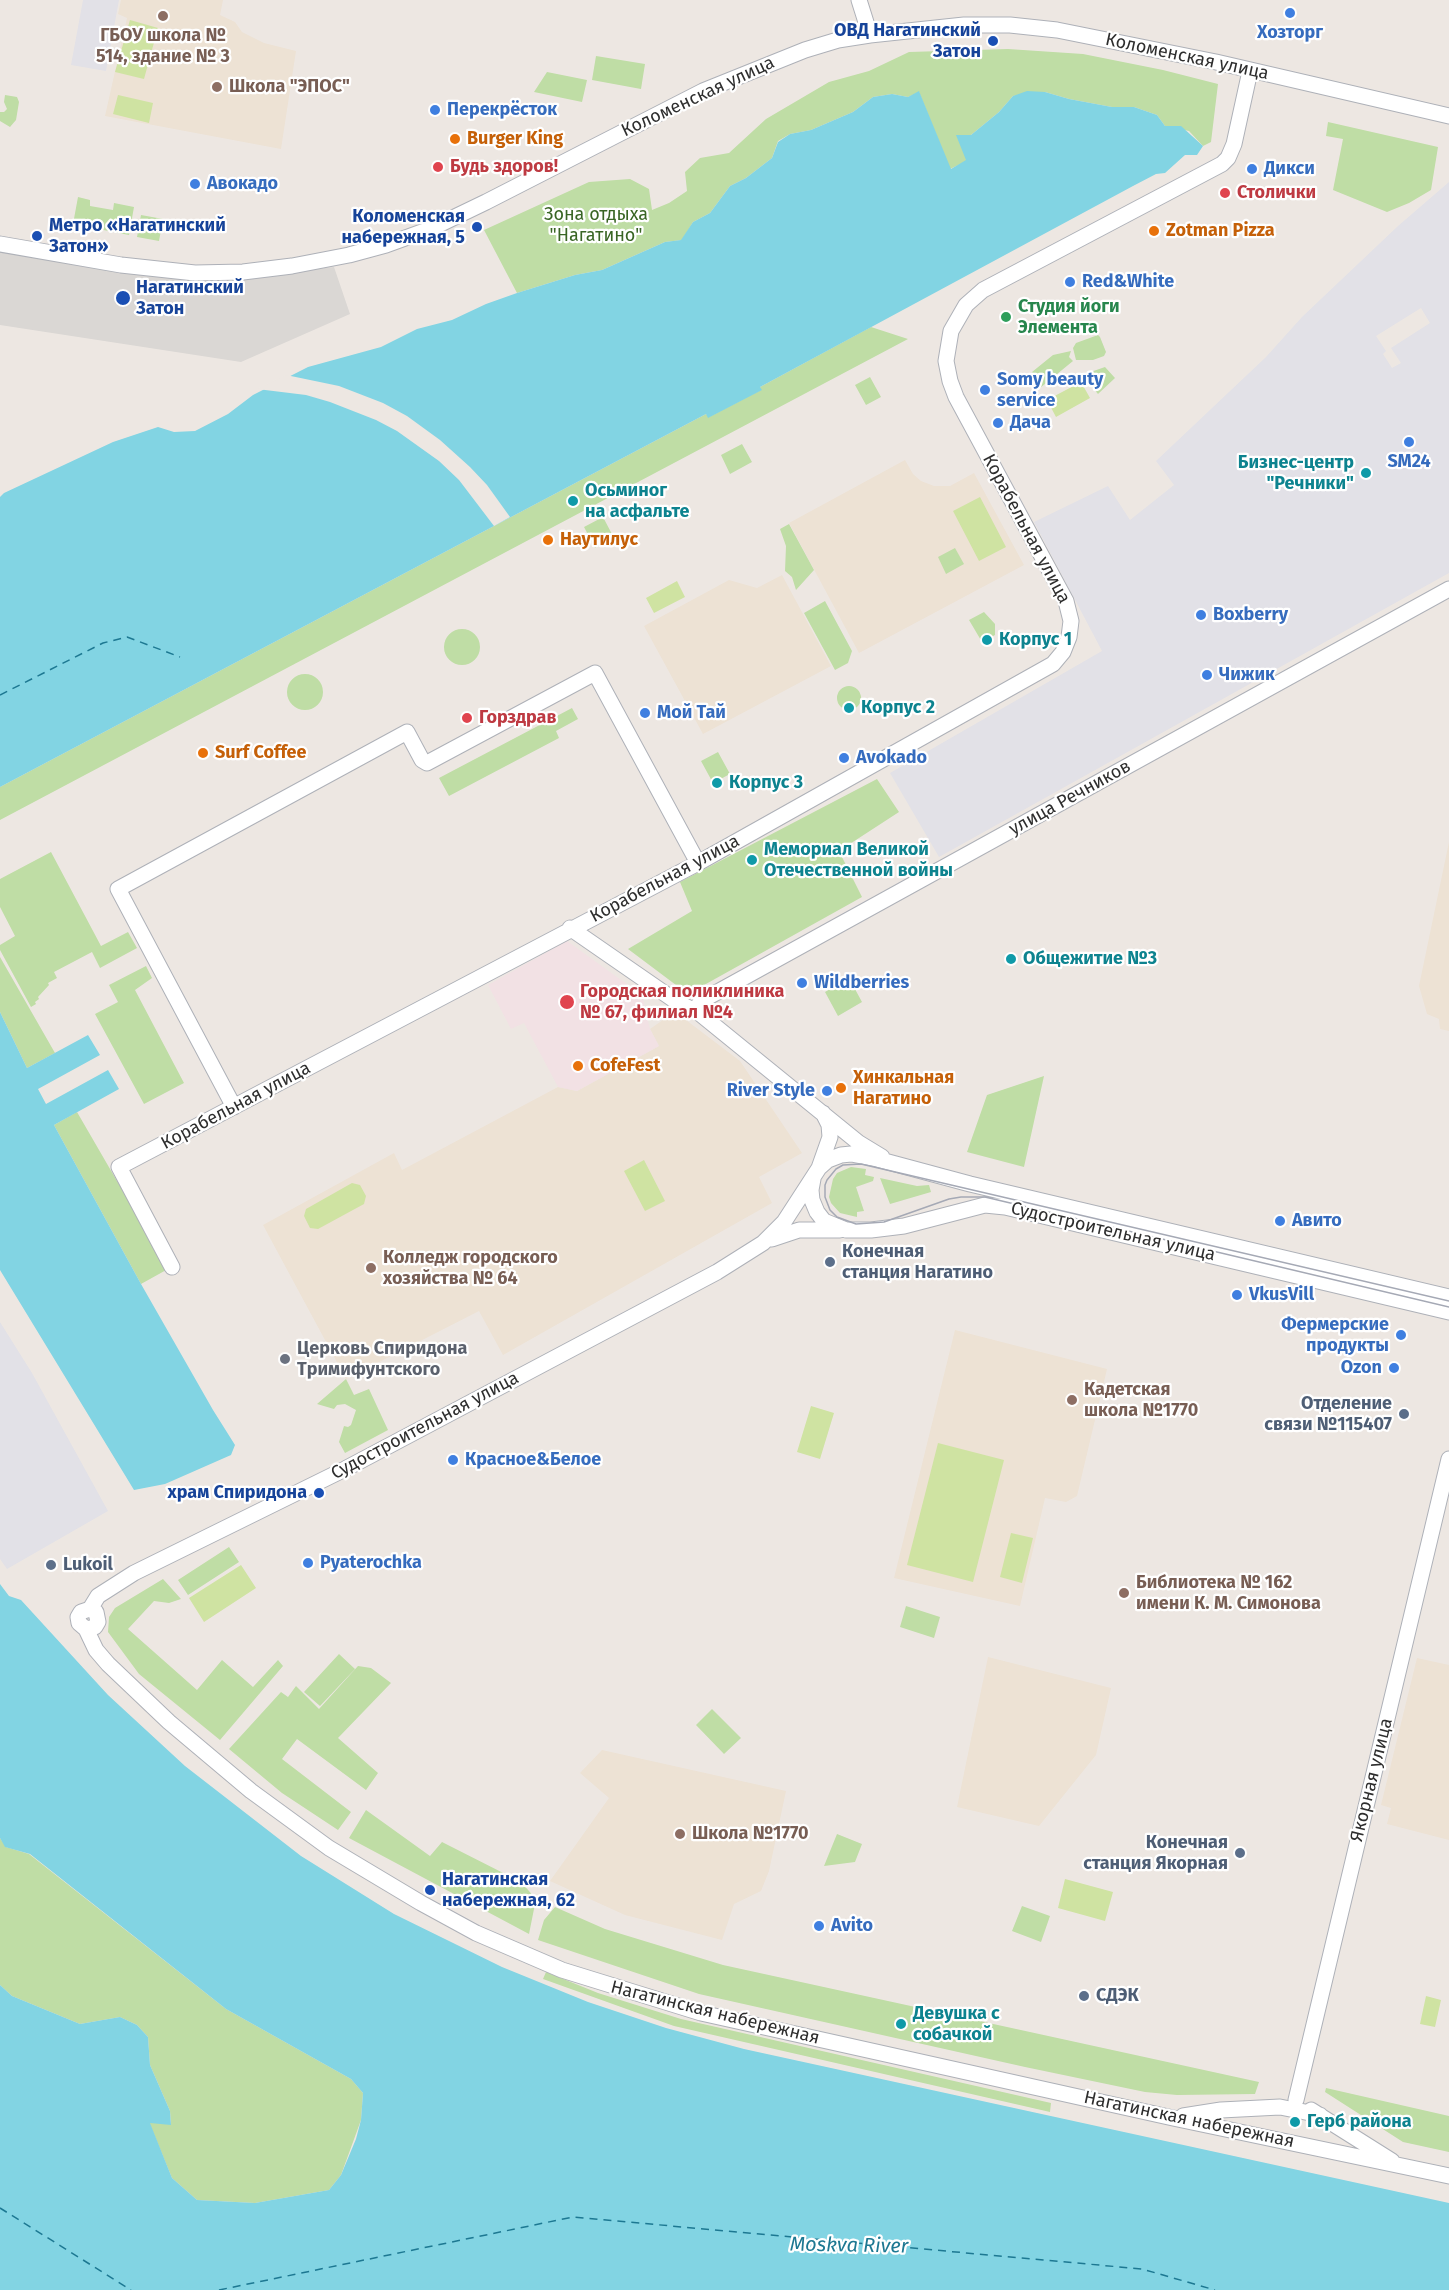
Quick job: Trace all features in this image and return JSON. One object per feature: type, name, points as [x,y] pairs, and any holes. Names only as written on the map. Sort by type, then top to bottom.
[{"type":"street","points":[[859,0],[870,35]]},
{"type":"street","name":"Коломенская улица","points":[[0,243],[121,265],[195,273],[262,269],[349,255],[408,237],[468,212],[722,82],[805,50],[838,40],[964,25],[1010,25],[1057,30],[1250,70],[1449,116]]},
{"type":"street","name":"Корабельная улица","points":[[172,1267],[119,1167],[481,978],[570,928],[698,863],[1053,664],[1063,652],[1069,637],[1071,621],[1066,600],[956,397],[946,361],[951,331],[966,305],[983,290],[1222,164],[1228,158],[1234,144],[1250,70]]},
{"type":"street","name":"улица Речников","points":[[699,1012],[699,1004],[703,1000],[1449,589]]},
{"type":"street","points":[[234,1107],[118,889],[407,732],[422,760],[427,763],[595,673],[698,863]]},
{"type":"street","points":[[570,928],[677,1002],[699,1012],[859,1143],[902,1166]]},
{"type":"street","points":[[763,1243],[784,1222],[816,1172],[830,1137],[829,1125],[824,1113]]},
{"type":"street","points":[[816,1172],[828,1161],[851,1154],[902,1166]]},
{"type":"street","name":"Судостроительная улица","points":[[902,1166],[1449,1298]]},
{"type":"street","name":"Судостроительная улица","points":[[816,1172],[811,1190],[817,1212],[824,1221],[846,1230],[904,1226],[985,1205],[1005,1207],[1449,1312]]},
{"type":"street","points":[[970,1184],[977,1196],[972,1208]]},
{"type":"street","points":[[763,1243],[799,1230],[846,1230]]},
{"type":"street","name":"Судостроительная улица","points":[[86,1629],[95,1627],[98,1622],[96,1612],[90,1609],[98,1596],[134,1573],[345,1470],[717,1272],[763,1243]]},
{"type":"street","name":"Якорная улица","points":[[1296,2100],[1449,1459]]},
{"type":"street","name":"Нагатинская набережная","points":[[86,1629],[96,1650],[121,1677],[202,1752],[251,1791],[351,1862],[421,1903],[508,1948],[594,1982],[701,2013],[1173,2118],[1449,2176]]},
{"type":"street","points":[[1280,2107],[1296,2100],[1397,2164]]},
{"type":"street","points":[[1173,2118],[1221,2110],[1280,2107],[1320,2115]]},
{"type":"street","points":[[1221,2110],[1217,2118],[1223,2128]]},
{"type":"street","points":[[1357,2156],[1366,2154],[1368,2149],[1365,2142]]},
{"type":"shaded area","points":[[83,0],[119,0],[106,71],[71,65]]},
{"type":"shaded area","points":[[121,0],[223,0],[220,15],[235,22],[242,32],[264,43],[296,51],[281,149],[105,116],[127,18],[118,14]]},
{"type":"shaded area","points":[[1449,182],[1449,573],[939,857],[890,773],[1102,651],[1034,522],[1108,486],[1130,520],[1174,485],[1156,461],[1266,357],[1302,317],[1398,226]],"holes":[[[1421,308],[1430,323],[1391,348],[1401,363],[1392,368],[1383,354],[1386,351],[1376,336]]]},
{"type":"shaded area","points":[[0,249],[207,281],[334,267],[350,314],[241,362],[0,325]]},
{"type":"shaded area","points":[[905,460],[913,474],[921,481],[934,486],[950,486],[974,473],[1024,565],[859,653],[789,523]]},
{"type":"shaded area","points":[[782,575],[831,666],[703,734],[644,626],[729,580],[757,588]]},
{"type":"shaded area","points":[[1449,842],[1449,1031],[1440,1029],[1439,1019],[1427,1014],[1419,986]]},
{"type":"shaded area","points":[[567,941],[642,995],[650,1029],[659,1046],[577,1091],[558,1087],[524,1023],[511,1029],[488,985]]},
{"type":"shaded area","points":[[670,1015],[675,1021],[682,1017],[740,1061],[802,1153],[759,1177],[772,1203],[503,1355],[479,1311],[346,1379],[263,1225],[394,1153],[402,1170],[558,1087],[577,1091],[659,1046],[650,1029]]},
{"type":"shaded area","points":[[0,1322],[32,1373],[108,1511],[7,1569],[0,1559]]},
{"type":"shaded area","points":[[955,1330],[1107,1369],[1077,1496],[1066,1502],[1045,1498],[1020,1606],[894,1578]]},
{"type":"shaded area","points":[[988,1657],[1111,1688],[1096,1755],[1039,1826],[957,1807]]},
{"type":"shaded area","points":[[1417,1658],[1449,1665],[1449,1840],[1387,1824],[1391,1808],[1381,1805]]},
{"type":"shaded area","name":"Школа №1770","points":[[602,1750],[786,1791],[769,1871],[761,1891],[734,1904],[722,1940],[625,1915],[550,1881],[609,1798],[580,1773]]},
{"type":"green space","points":[[130,20],[158,28],[144,79],[115,72]]},
{"type":"green space","name":"Зона отдыха \"Нагатино\"","points":[[1008,49],[1083,54],[1218,84],[1211,142],[1203,146],[1189,131],[1165,126],[1157,115],[1134,107],[1112,107],[1045,92],[1013,96],[999,112],[971,135],[967,161],[950,169],[919,92],[908,97],[892,94],[873,97],[853,112],[811,130],[790,134],[778,141],[772,158],[746,178],[730,186],[710,213],[693,222],[682,240],[665,242],[602,270],[575,275],[517,293],[484,230],[589,182],[630,179],[649,189],[652,210],[669,203],[687,191],[685,172],[700,158],[729,153],[766,119],[829,82],[869,71],[909,52]]},
{"type":"green space","points":[[596,56],[645,64],[641,89],[592,80]]},
{"type":"green space","points":[[547,72],[587,80],[582,102],[534,92]]},
{"type":"green space","points":[[5,95],[17,97],[19,102],[16,120],[10,127],[0,121],[0,112],[7,109],[4,102]]},
{"type":"green space","points":[[118,95],[153,103],[149,123],[113,114]]},
{"type":"green space","points":[[1328,122],[1438,147],[1431,190],[1387,212],[1333,190],[1343,139],[1326,136]]},
{"type":"green space","points":[[78,197],[90,200],[90,206],[113,210],[114,203],[134,207],[129,235],[73,224]]},
{"type":"green space","points":[[141,215],[163,219],[159,241],[137,237]]},
{"type":"green space","points":[[871,327],[908,339],[0,820],[0,787],[706,414],[709,417],[761,390],[760,387]]},
{"type":"green space","points":[[1098,335],[1106,352],[1104,356],[1093,360],[1076,360],[1073,348],[1076,343]]},
{"type":"green space","points":[[1071,351],[1069,357],[1073,361],[1040,388],[1032,372],[1053,355]]},
{"type":"green space","points":[[1105,367],[1115,378],[1098,394],[1082,375]]},
{"type":"green space","points":[[870,377],[881,397],[866,405],[855,385]]},
{"type":"green space","points":[[1081,382],[1090,398],[1056,417],[1047,400]]},
{"type":"green space","points":[[742,444],[752,462],[730,474],[721,455]]},
{"type":"green space","points":[[980,497],[1006,547],[979,561],[953,511]]},
{"type":"green space","points":[[603,517],[614,538],[595,548],[584,527]]},
{"type":"green space","points":[[789,524],[814,570],[796,590],[792,577],[785,571],[786,546],[780,529]]},
{"type":"green space","points":[[955,548],[964,564],[946,574],[938,557]]},
{"type":"green space","points":[[677,581],[685,597],[654,613],[646,598]]},
{"type":"green space","points":[[825,601],[852,651],[848,663],[835,670],[804,613]]},
{"type":"green space","points":[[984,612],[995,624],[995,635],[982,642],[969,620]]},
{"type":"green space","points":[[462,629],[475,634],[480,647],[475,660],[462,665],[449,660],[444,647],[449,634]]},
{"type":"green space","points":[[305,674],[318,679],[323,692],[318,705],[305,710],[292,705],[287,692],[292,679]]},
{"type":"green space","points":[[849,686],[857,690],[861,698],[857,706],[849,710],[841,706],[837,698],[841,690]]},
{"type":"green space","points":[[572,708],[578,719],[556,731],[559,738],[449,796],[439,778]]},
{"type":"green space","points":[[718,752],[730,774],[713,783],[701,761]]},
{"type":"green space","points":[[877,779],[899,812],[839,851],[862,897],[688,994],[628,949],[692,911],[680,882]]},
{"type":"green space","points":[[51,852],[101,946],[128,932],[137,948],[100,968],[92,952],[54,972],[57,978],[48,983],[49,985],[35,1002],[36,1004],[31,1007],[0,950],[0,945],[15,936],[0,907],[0,879]]},
{"type":"green space","points":[[0,957],[55,1053],[27,1068],[0,1012]]},
{"type":"green space","points":[[146,966],[152,978],[135,990],[184,1083],[144,1104],[95,1014],[118,1002],[109,985]]},
{"type":"green space","points":[[849,978],[862,1002],[838,1016],[825,992]]},
{"type":"green space","points":[[1044,1076],[1024,1167],[967,1152],[987,1095]]},
{"type":"green space","points":[[77,1112],[168,1269],[141,1284],[54,1125]]},
{"type":"green space","points":[[644,1160],[665,1201],[645,1211],[624,1171]]},
{"type":"green space","points":[[851,1167],[866,1169],[865,1175],[874,1177],[873,1181],[856,1187],[864,1211],[857,1212],[857,1217],[840,1213],[829,1197],[833,1179],[837,1173]]},
{"type":"green space","points":[[880,1178],[917,1186],[929,1185],[931,1192],[890,1204]]},
{"type":"green space","points":[[352,1183],[360,1185],[366,1196],[364,1204],[318,1229],[310,1228],[304,1216],[306,1209]]},
{"type":"green space","points":[[346,1379],[354,1395],[369,1389],[388,1430],[345,1453],[339,1442],[344,1426],[351,1425],[356,1410],[345,1404],[337,1405],[334,1409],[317,1404]]},
{"type":"green space","points":[[811,1406],[834,1413],[820,1459],[797,1452]]},
{"type":"green space","points":[[938,1443],[1004,1460],[973,1582],[907,1565]]},
{"type":"green space","points":[[1011,1533],[1033,1538],[1022,1583],[1000,1577]]},
{"type":"green space","points":[[229,1547],[239,1562],[188,1595],[178,1580]]},
{"type":"green space","points":[[241,1565],[256,1588],[204,1622],[189,1598]]},
{"type":"green space","points":[[163,1579],[181,1599],[169,1603],[154,1601],[128,1629],[197,1690],[222,1660],[253,1687],[278,1660],[283,1666],[220,1740],[139,1674],[108,1632],[109,1617],[115,1608]]},
{"type":"green space","points":[[906,1606],[940,1617],[934,1638],[900,1627]]},
{"type":"green space","points":[[339,1654],[355,1669],[320,1706],[304,1692]]},
{"type":"green space","points":[[358,1666],[371,1668],[391,1683],[338,1738],[378,1773],[366,1790],[297,1739],[282,1759],[351,1812],[338,1830],[282,1793],[229,1749],[281,1692],[288,1697],[296,1686],[319,1709]]},
{"type":"green space","points":[[712,1709],[741,1738],[724,1754],[696,1725]]},
{"type":"green space","points":[[366,1810],[430,1856],[442,1842],[521,1882],[536,1899],[529,1934],[349,1838]]},
{"type":"green space","points":[[837,1834],[862,1844],[855,1862],[824,1866]]},
{"type":"green space","points":[[0,1838],[6,1847],[29,1854],[226,2009],[351,2079],[363,2093],[361,2120],[341,2175],[329,2190],[255,2203],[197,2200],[172,2178],[149,2122],[171,2124],[170,2111],[150,2065],[148,2037],[137,2025],[120,2017],[80,2024],[12,1996],[0,1985]]},
{"type":"green space","points":[[1065,1879],[1113,1892],[1105,1921],[1058,1908]]},
{"type":"green space","points":[[1022,1906],[1050,1916],[1041,1942],[1012,1931]]},
{"type":"green space","points":[[555,1907],[605,1929],[723,1965],[1259,2082],[1255,2094],[1177,2095],[1145,2092],[699,1994],[538,1940],[544,1920]]},
{"type":"green space","points":[[546,1972],[598,1993],[681,2019],[1051,2103],[1050,2112],[674,2026],[543,1979]]},
{"type":"green space","points":[[1426,1996],[1441,2000],[1435,2027],[1420,2024]]},
{"type":"green space","points":[[1326,2088],[1449,2116],[1449,2152],[1403,2142],[1325,2092]]},
{"type":"water","points":[[919,91],[951,169],[966,160],[956,135],[971,135],[999,112],[1013,96],[1027,91],[1045,92],[1112,107],[1134,107],[1157,115],[1165,126],[1181,126],[1203,146],[1197,155],[1185,155],[1165,173],[1156,174],[1133,186],[760,387],[762,390],[708,418],[706,414],[0,787],[0,497],[4,493],[113,442],[158,427],[174,432],[195,431],[228,414],[253,395],[308,367],[381,347],[417,329],[452,320],[486,304],[575,275],[602,270],[665,242],[681,240],[693,222],[710,213],[730,186],[746,178],[772,158],[778,142],[790,134],[811,130],[853,112],[873,97],[892,94],[908,97]]},
{"type":"water","points":[[0,1012],[27,1068],[88,1035],[100,1055],[38,1089],[46,1104],[108,1070],[119,1089],[54,1125],[141,1284],[235,1445],[231,1455],[165,1484],[134,1490],[0,1270]]},
{"type":"water","name":"Moskva River","points":[[0,1584],[9,1596],[21,1600],[108,1695],[185,1766],[301,1856],[394,1914],[502,1967],[588,2002],[666,2028],[744,2049],[1449,2203],[1449,2290],[0,2290],[0,1985],[12,1996],[80,2024],[120,2017],[137,2025],[148,2037],[150,2065],[170,2111],[171,2125],[150,2123],[172,2178],[197,2200],[255,2203],[329,2190],[341,2175],[356,2139],[361,2120],[363,2093],[351,2079],[226,2009],[30,1854],[5,1847],[0,1838]]},
{"type":"pier","points":[[286,375],[339,386],[383,403],[407,416],[440,440],[470,467],[487,485],[510,517],[494,526],[459,480],[439,461],[397,431],[376,420],[306,395],[257,389]]},
{"type":"ferry route","points":[[0,695],[103,643],[127,637],[180,657]]},
{"type":"ferry route","points":[[0,2208],[131,2290]]},
{"type":"ferry route","points":[[219,2290],[573,2217],[1142,2269],[1215,2290]]},
{"type":"tram line","points":[[1449,1301],[861,1164],[843,1165],[836,1169],[825,1185],[825,1197],[830,1210],[837,1217],[856,1224],[884,1222],[949,1199],[985,1197],[1449,1307]]},
{"type":"place","name":"Хозторг","points":[[1290,13]]},
{"type":"place","name":"ГБОУ школа № 514, здание № 3","points":[[163,16]]},
{"type":"place","name":"ОВД Нагатинский Затон","points":[[993,41]]},
{"type":"place","name":"Школа \"ЭПОС\"","points":[[217,87]]},
{"type":"place","name":"Перекрёсток","points":[[435,110]]},
{"type":"place","name":"Burger King","points":[[455,139]]},
{"type":"place","name":"Будь здоров!","points":[[438,167]]},
{"type":"place","name":"Дикси","points":[[1252,169]]},
{"type":"place","name":"Авокадо","points":[[195,184]]},
{"type":"place","name":"Столички","points":[[1225,193]]},
{"type":"place","name":"Коломенская набережная, 5","points":[[477,227]]},
{"type":"place","name":"Zotman Pizza","points":[[1154,231]]},
{"type":"place","name":"Метро «Нагатинский Затон»","points":[[37,236]]},
{"type":"place","name":"Red&White","points":[[1070,282]]},
{"type":"place","name":"Нагатинский Затон","points":[[123,298]]},
{"type":"place","name":"Студия йоги Элемента","points":[[1006,317]]},
{"type":"place","name":"Somy beauty service","points":[[985,390]]},
{"type":"place","name":"Дача","points":[[998,423]]},
{"type":"place","name":"SM24","points":[[1409,442]]},
{"type":"place","name":"Бизнес-центр \"Речники\"","points":[[1366,473]]},
{"type":"place","name":"Осьминог на асфальте","points":[[573,501]]},
{"type":"place","name":"Наутилус","points":[[548,540]]},
{"type":"place","name":"Boxberry","points":[[1201,615]]},
{"type":"place","name":"Корпус 1","points":[[987,640]]},
{"type":"place","name":"Чижик","points":[[1207,675]]},
{"type":"place","name":"Корпус 2","points":[[849,708]]},
{"type":"place","name":"Мой Тай","points":[[645,713]]},
{"type":"place","name":"Горздрав","points":[[467,718]]},
{"type":"place","name":"Surf Coffee","points":[[203,753]]},
{"type":"place","name":"Avokado","points":[[844,758]]},
{"type":"place","name":"Корпус 3","points":[[717,783]]},
{"type":"place","name":"Мемориал Великой Отечественной войны","points":[[752,860]]},
{"type":"place","name":"Общежитие №3","points":[[1011,959]]},
{"type":"place","name":"Wildberries","points":[[802,983]]},
{"type":"place","name":"Городская поликлиника № 67, филиал №4","points":[[567,1002]]},
{"type":"place","name":"CofeFest","points":[[578,1066]]},
{"type":"place","name":"Хинкальная Нагатино","points":[[841,1088]]},
{"type":"place","name":"River Style","points":[[827,1091]]},
{"type":"place","name":"Авито","points":[[1280,1221]]},
{"type":"place","name":"Конечная станция Нагатино","points":[[830,1262]]},
{"type":"place","name":"Колледж городского хозяйства № 64","points":[[371,1268]]},
{"type":"place","name":"VkusVill","points":[[1237,1295]]},
{"type":"place","name":"Фермерские продукты","points":[[1401,1335]]},
{"type":"place","name":"Церковь Спиридона Тримифунтского","points":[[285,1359]]},
{"type":"place","name":"Ozon","points":[[1394,1368]]},
{"type":"place","name":"Кадетская школа №1770","points":[[1072,1400]]},
{"type":"place","name":"Отделение связи №115407","points":[[1404,1414]]},
{"type":"place","name":"Красное&Белое","points":[[453,1460]]},
{"type":"place","name":"храм Спиридона","points":[[319,1493]]},
{"type":"place","name":"Pyaterochka","points":[[308,1563]]},
{"type":"place","name":"Lukoil","points":[[51,1565]]},
{"type":"place","name":"Библиотека № 162 имени К. М. Симонова","points":[[1124,1593]]},
{"type":"place","name":"Школа №1770","points":[[680,1834]]},
{"type":"place","name":"Конечная станция Якорная","points":[[1240,1853]]},
{"type":"place","name":"Нагатинская набережная, 62","points":[[430,1890]]},
{"type":"place","name":"Avito","points":[[819,1926]]},
{"type":"place","name":"СДЭК","points":[[1084,1996]]},
{"type":"place","name":"Девушка с собачкой","points":[[901,2024]]},
{"type":"place","name":"Герб района","points":[[1295,2122]]}]
